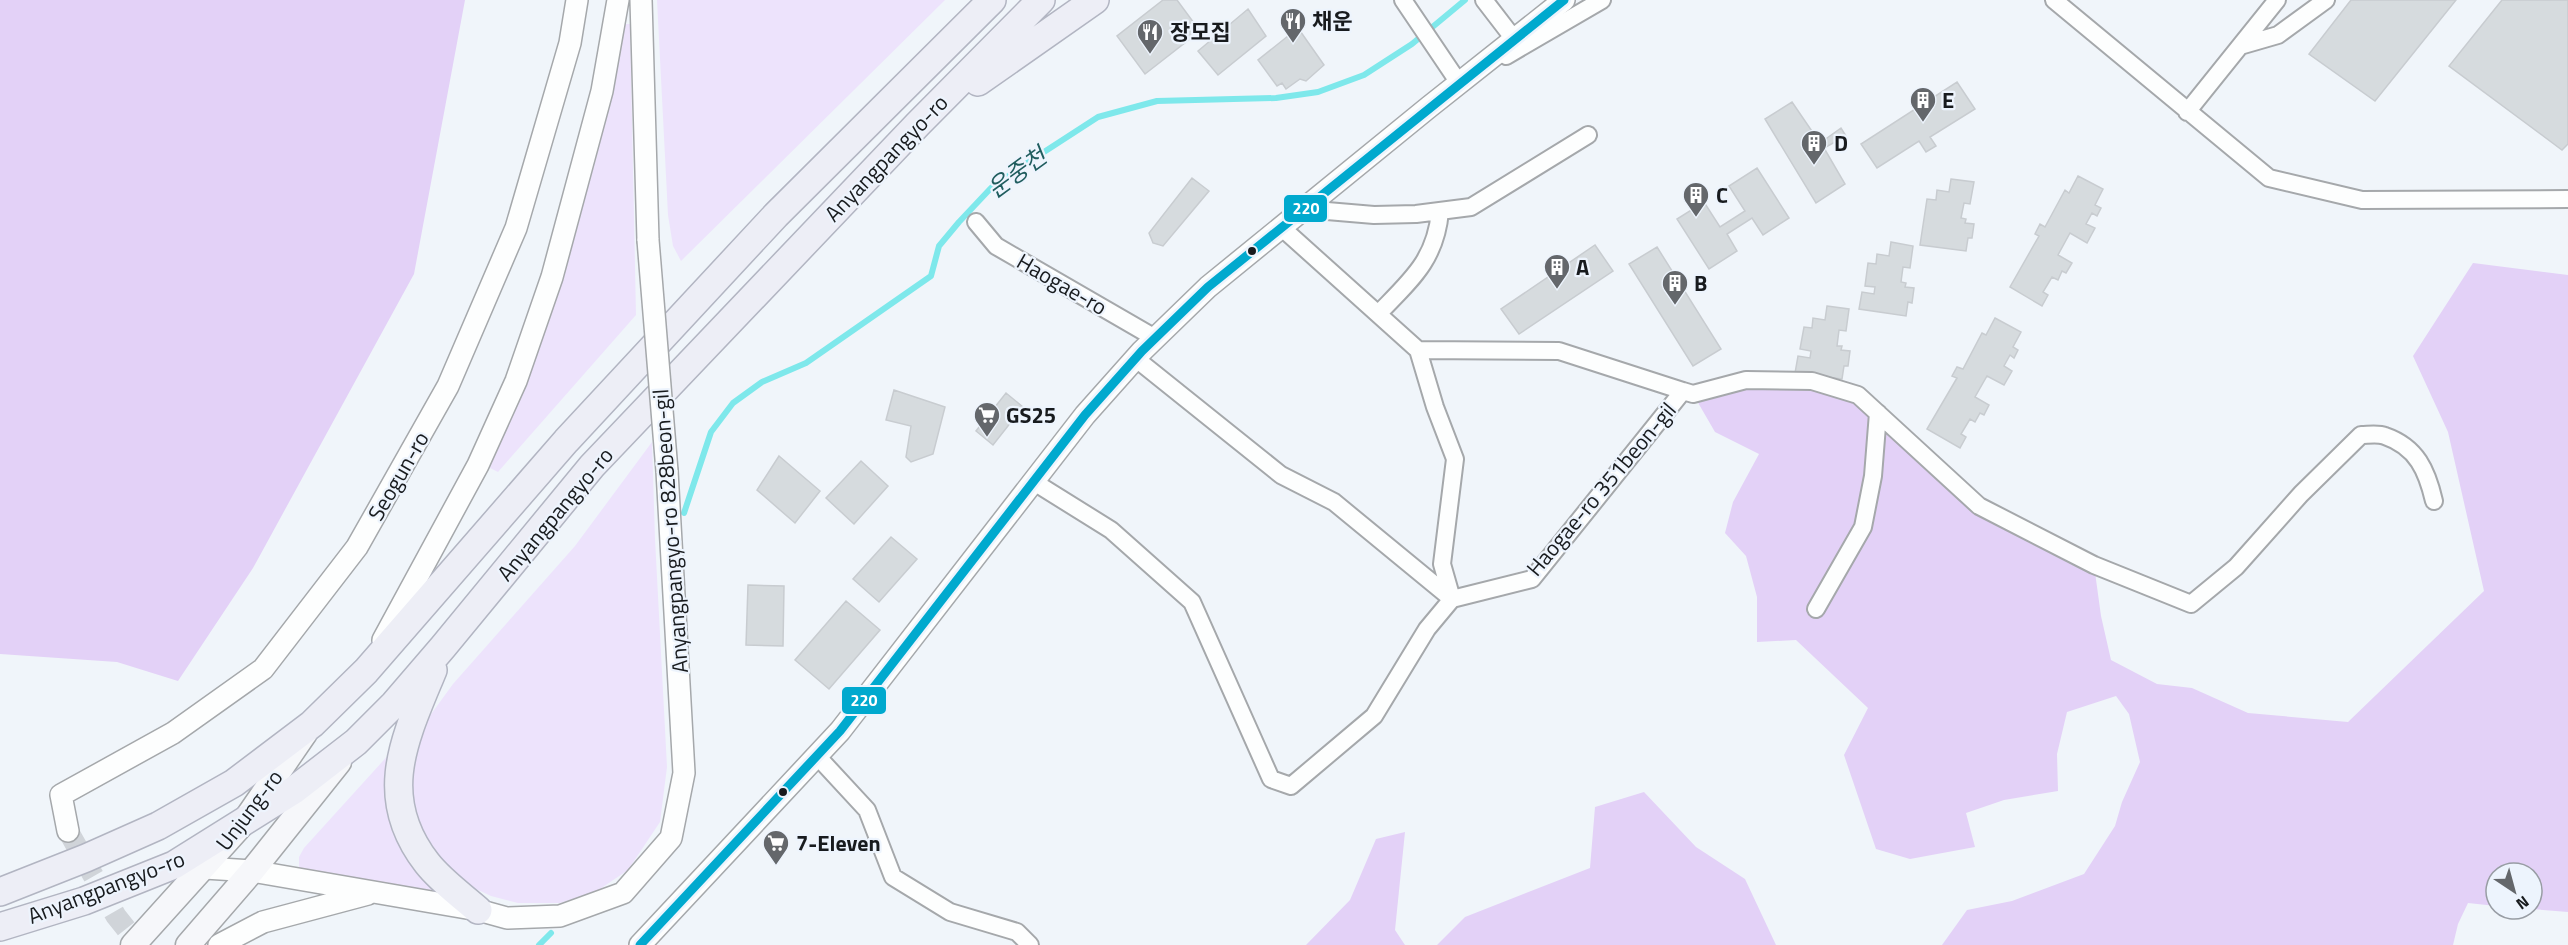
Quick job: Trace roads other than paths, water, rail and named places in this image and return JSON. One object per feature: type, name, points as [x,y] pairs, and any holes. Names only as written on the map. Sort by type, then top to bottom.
[{"type":"main road","name":"Anyangpangyo-ro","points":[[0,891],[86,858],[158,826],[234,783],[312,724],[366,671],[566,441],[776,215],[992,0]]},
{"type":"main road","name":"Anyangpangyo-ro","points":[[0,927],[84,901],[174,865],[294,790],[356,742],[394,704],[443,647],[592,466],[918,124],[1041,0]]},
{"type":"main road","points":[[918,124],[1095,0]]},
{"type":"main road","points":[[443,647],[406,734],[398,785],[401,809],[408,830],[428,865],[478,909]]},
{"type":"main road","name":"Unjung-ro","points":[[133,945],[244,822],[312,724]]},
{"type":"main road","name":"Unjung-ro","points":[[188,945],[252,871],[356,742]]},
{"type":"street","name":"Seogun-ro","points":[[68,831],[61,795],[173,733],[263,669],[357,547],[448,386],[516,228],[570,43],[577,0]]},
{"type":"street","points":[[366,671],[478,465],[516,381],[552,277],[602,91],[618,0]]},
{"type":"street","name":"Anyangpangyo-ro 828beon-gil","points":[[174,865],[252,871],[379,891],[478,909],[507,918],[560,916],[623,893],[670,838],[684,773],[667,471],[648,240],[640,0]]},
{"type":"street","points":[[1403,0],[1459,83]]},
{"type":"street","points":[[1484,0],[1514,39]]},
{"type":"street","points":[[640,945],[845,725],[1085,415],[1135,358],[1208,286],[1564,0]]},
{"type":"street","points":[[1459,83],[1602,0]]},
{"type":"street","points":[[2054,0],[2187,112],[2270,178],[2362,200],[2568,199]]},
{"type":"street","points":[[2187,112],[2277,0]]},
{"type":"street","points":[[2241,46],[2278,35],[2326,0]]},
{"type":"street","points":[[1312,201],[1327,211],[1341,213],[1405,214],[1471,207],[1588,135]]},
{"type":"street","points":[[1378,314],[1424,263],[1435,246],[1440,211]]},
{"type":"street","name":"Haogae-ro","points":[[976,222],[996,246],[1155,338]]},
{"type":"street","points":[[1281,227],[1418,350],[1435,407],[1455,459],[1442,564],[1452,599]]},
{"type":"street","name":"Haogae-ro 351beon-gil","points":[[1418,350],[1559,351],[1693,394],[1746,380],[1812,381],[1858,394],[1979,506],[2094,565],[2191,604],[2236,567],[2301,494],[2361,435],[2384,435],[2411,451],[2428,474],[2434,501]]},
{"type":"street","points":[[1135,358],[1281,475],[1334,502],[1452,599]]},
{"type":"street","name":"Haogae-ro 351beon-gil","points":[[1452,599],[1532,579],[1683,391]]},
{"type":"street","points":[[1816,609],[1863,527],[1873,476],[1878,413]]},
{"type":"street","points":[[1034,482],[1111,530],[1192,602],[1271,779],[1291,786],[1374,716],[1427,629],[1452,599]]},
{"type":"street","points":[[817,756],[867,810],[893,878],[950,912],[1017,932],[1030,945]]},
{"type":"street","points":[[219,945],[279,916],[379,891]]},
{"type":"waterway","name":"운중천","points":[[684,513],[711,432],[733,403],[762,382],[806,363],[931,276],[939,246],[959,222],[991,188],[1027,163],[1098,117],[1157,101],[1276,98],[1318,92],[1364,75],[1412,44],[1465,0]]},
{"type":"waterway","name":"운중천","points":[[539,945],[551,933]]},
{"type":"tunnel","points":[[68,831],[116,916],[139,945]]},
{"type":"place","name":"채운","points":[[1293,44]]},
{"type":"place","name":"장모집","points":[[1150,55]]},
{"type":"place","name":"E","points":[[1923,123]]},
{"type":"place","name":"D","points":[[1814,166]]},
{"type":"place","name":"C","points":[[1696,218]]},
{"type":"place","name":"A","points":[[1557,290]]},
{"type":"place","name":"B","points":[[1675,306]]},
{"type":"place","name":"GS25","points":[[987,438]]},
{"type":"place","name":"7-Eleven","points":[[776,866]]}]
